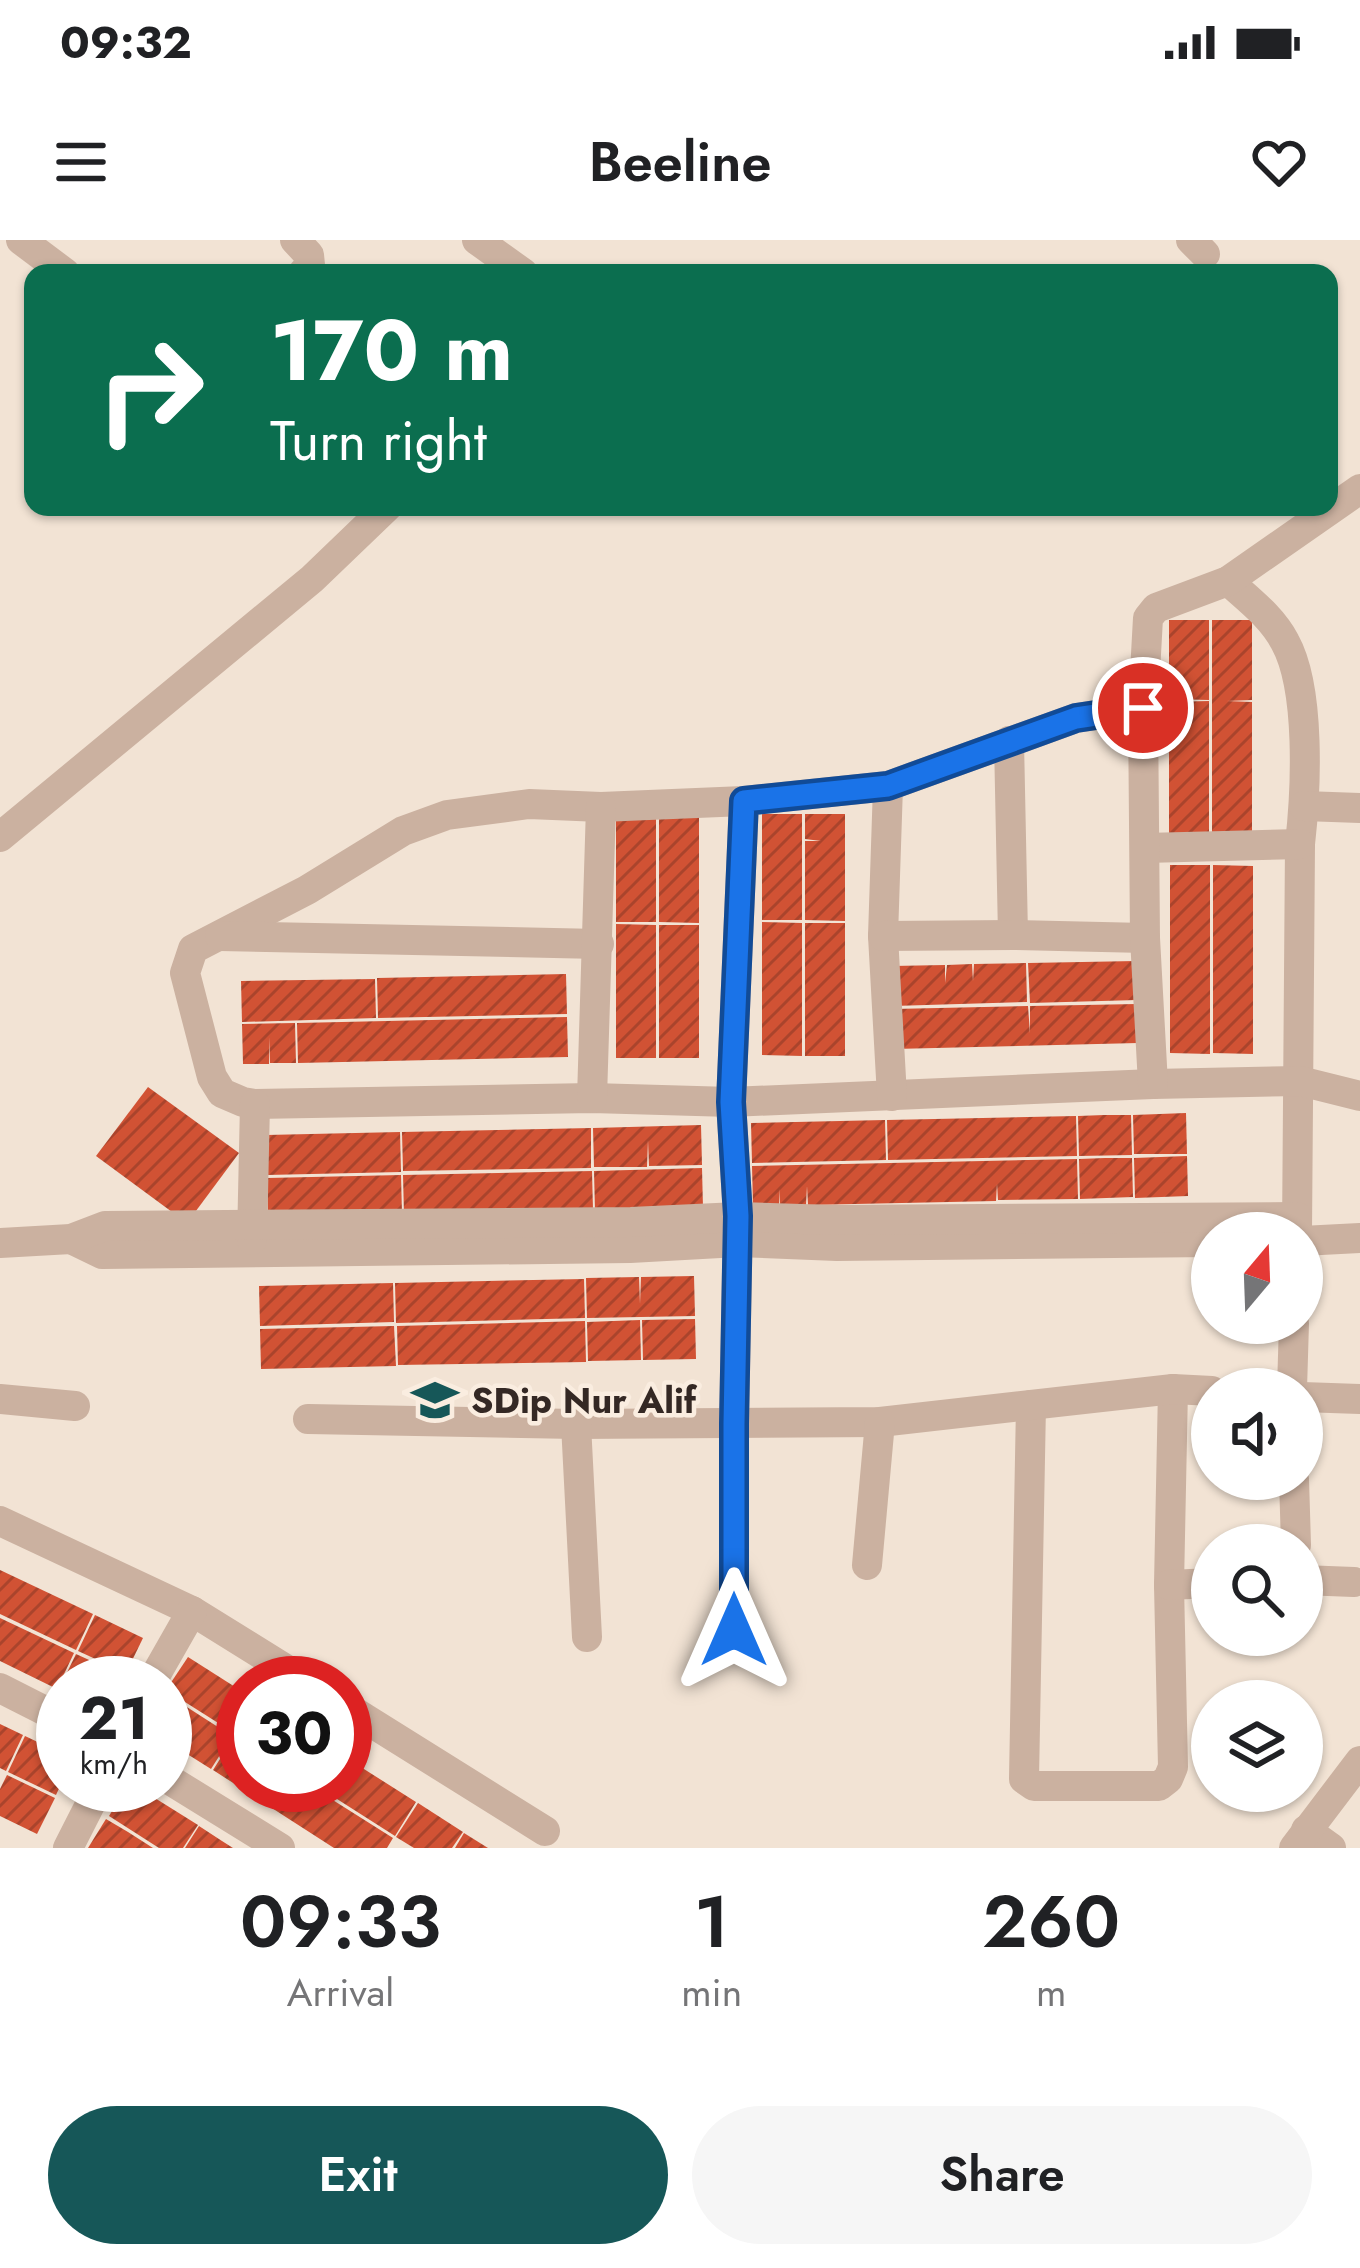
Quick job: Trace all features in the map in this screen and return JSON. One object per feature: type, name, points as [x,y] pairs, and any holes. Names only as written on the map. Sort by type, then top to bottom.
[{"type":"street","points":[[22,240],[53,264]]},
{"type":"street","points":[[477,240],[510,264]]},
{"type":"street","points":[[0,838],[312,579],[378,516]]},
{"type":"street","points":[[1153,1084],[1145,938],[1143,708],[1148,618],[1156,608],[1228,581],[1321,516]]},
{"type":"street","points":[[1228,581],[1264,614],[1286,644],[1301,693],[1299,1212]]},
{"type":"street","points":[[1143,708],[1076,718],[888,786],[744,801],[602,808],[529,804],[447,815],[403,831],[307,890],[194,949],[185,973],[212,1077],[222,1093],[255,1104],[592,1098],[731,1102],[1300,1081],[1360,1096]]},
{"type":"street","points":[[1009,741],[1013,934]]},
{"type":"street","points":[[888,786],[883,936],[892,1096]]},
{"type":"street","points":[[734,1630],[738,1229],[731,1102],[744,801]]},
{"type":"street","points":[[1304,806],[1360,808]]},
{"type":"street","points":[[592,1098],[602,808]]},
{"type":"street","points":[[1145,848],[1300,844]]},
{"type":"street","points":[[214,936],[599,944]]},
{"type":"street","points":[[883,936],[1145,938]]},
{"type":"street","points":[[252,1238],[255,1104]]},
{"type":"street","points":[[0,1244],[71,1239],[105,1226],[252,1238],[631,1235],[738,1229],[1191,1241]]},
{"type":"street","points":[[835,1233],[1191,1231]]},
{"type":"street","points":[[1323,1233],[1360,1238]]},
{"type":"street","points":[[1031,1405],[1024,1775],[1034,1786],[1159,1786],[1171,1774],[1173,1389]]},
{"type":"street","points":[[308,1419],[880,1422],[1191,1390]]},
{"type":"street","points":[[1323,1398],[1360,1399]]},
{"type":"street","points":[[0,1399],[75,1406]]},
{"type":"street","points":[[867,1565],[880,1422]]},
{"type":"street","points":[[576,1424],[587,1637]]},
{"type":"street","points":[[0,1521],[192,1611],[264,1656]]},
{"type":"street","points":[[1323,1581],[1354,1582]]},
{"type":"street","points":[[1169,1585],[1191,1584]]},
{"type":"street","points":[[166,1656],[192,1611]]},
{"type":"street","points":[[0,1688],[36,1706]]},
{"type":"street","points":[[372,1723],[545,1831]]},
{"type":"street","points":[[1311,1842],[1360,1761]]},
{"type":"street","points":[[192,1794],[280,1848]]},
{"type":"street","points":[[68,1848],[86,1812]]},
{"type":"building","points":[[1169,620],[1209,620],[1209,700],[1169,699]]},
{"type":"building","points":[[1212,620],[1252,620],[1252,700],[1227,701],[1252,702],[1252,835],[1212,835]]},
{"type":"building","points":[[1209,701],[1209,835],[1169,835],[1169,702]]},
{"type":"building","points":[[762,814],[802,814],[802,920],[762,920]]},
{"type":"building","points":[[805,814],[845,814],[845,921],[805,920],[805,841],[821,841],[805,839]]},
{"type":"building","points":[[616,816],[656,816],[656,922],[616,922]]},
{"type":"building","points":[[659,816],[699,816],[699,923],[659,922]]},
{"type":"building","points":[[1170,865],[1210,865],[1210,1054],[1170,1053]]},
{"type":"building","points":[[1213,865],[1253,866],[1253,1054],[1213,1053]]},
{"type":"building","points":[[762,922],[802,923],[802,1056],[762,1055]]},
{"type":"building","points":[[805,923],[845,923],[845,1056],[805,1056]]},
{"type":"building","points":[[616,924],[656,925],[656,1058],[616,1058]]},
{"type":"building","points":[[659,925],[699,925],[699,1058],[659,1058]]},
{"type":"building","points":[[1136,961],[1137,1000],[1030,1003],[1028,963]]},
{"type":"building","points":[[1026,963],[1027,1002],[893,1006],[892,966],[945,965],[945,983],[947,965],[972,964],[973,981],[974,964]]},
{"type":"building","points":[[566,974],[567,1014],[378,1018],[377,978]]},
{"type":"building","points":[[375,979],[376,1018],[242,1022],[241,981]]},
{"type":"building","points":[[1137,1004],[1138,1043],[894,1049],[893,1009],[1028,1006],[1030,1033],[1030,1006]]},
{"type":"building","points":[[567,1017],[568,1057],[298,1063],[297,1023]]},
{"type":"building","points":[[295,1023],[296,1063],[270,1063],[270,1037],[269,1064],[243,1064],[242,1024]]},
{"type":"building","points":[[148,1087],[239,1153],[187,1223],[96,1156]]},
{"type":"building","points":[[1186,1113],[1187,1154],[1134,1154],[1133,1115]]},
{"type":"building","points":[[1131,1115],[1132,1155],[1079,1156],[1078,1116]]},
{"type":"building","points":[[1076,1116],[1077,1156],[888,1160],[887,1120]]},
{"type":"building","points":[[885,1120],[886,1160],[752,1163],[751,1123]]},
{"type":"building","points":[[701,1125],[702,1165],[649,1166],[648,1140],[647,1167],[594,1167],[593,1128]]},
{"type":"building","points":[[591,1128],[591,1168],[403,1171],[402,1132]]},
{"type":"building","points":[[400,1132],[401,1172],[267,1175],[266,1135]]},
{"type":"building","points":[[1187,1156],[1188,1196],[1135,1198],[1134,1158]]},
{"type":"building","points":[[1132,1158],[1133,1197],[1080,1199],[1079,1159]]},
{"type":"building","points":[[1077,1159],[1078,1199],[998,1200],[997,1184],[996,1201],[808,1205],[807,1186],[806,1205],[780,1205],[780,1189],[779,1206],[753,1206],[752,1166]]},
{"type":"building","points":[[702,1168],[703,1208],[595,1211],[594,1171]]},
{"type":"building","points":[[592,1171],[593,1210],[404,1215],[403,1175]]},
{"type":"building","points":[[401,1175],[402,1214],[268,1218],[267,1178]]},
{"type":"building","points":[[694,1276],[695,1316],[587,1318],[586,1278],[639,1277],[640,1304],[641,1277]]},
{"type":"building","points":[[584,1279],[585,1318],[396,1323],[395,1283]]},
{"type":"building","points":[[393,1283],[394,1322],[260,1326],[259,1286]]},
{"type":"building","points":[[695,1319],[696,1359],[643,1360],[642,1320]]},
{"type":"building","points":[[640,1320],[641,1360],[588,1361],[587,1322]]},
{"type":"building","points":[[585,1321],[586,1362],[398,1365],[397,1326]]},
{"type":"building","points":[[394,1326],[396,1366],[261,1369],[260,1329]]},
{"type":"building","points":[[0,1570],[93,1614],[76,1650],[0,1614]]},
{"type":"building","points":[[95,1615],[143,1638],[134,1656],[89,1656],[78,1651]]},
{"type":"building","points":[[0,1618],[74,1653],[36,1656],[36,1679],[0,1661]]},
{"type":"building","points":[[192,1660],[216,1675],[216,1722],[192,1706]]},
{"type":"building","points":[[192,1710],[216,1726],[216,1761],[211,1769],[192,1757]]},
{"type":"building","points":[[0,1724],[23,1735],[6,1771],[0,1768]]},
{"type":"building","points":[[25,1736],[36,1741],[36,1785],[8,1772]]},
{"type":"building","points":[[372,1774],[416,1802],[395,1836],[357,1812],[372,1812]]},
{"type":"building","points":[[7,1775],[36,1789],[36,1812],[48,1812],[37,1834],[0,1816],[0,1789]]},
{"type":"building","points":[[418,1803],[463,1832],[452,1848],[414,1848],[396,1837]]},
{"type":"building","points":[[111,1812],[177,1812],[198,1825],[183,1848],[159,1848],[109,1816]]},
{"type":"building","points":[[278,1812],[352,1812],[393,1838],[387,1848],[334,1848]]},
{"type":"building","points":[[106,1819],[128,1832],[153,1848],[88,1848]]},
{"type":"building","points":[[199,1826],[222,1841],[233,1848],[185,1848]]},
{"type":"building","points":[[464,1833],[488,1848],[455,1848]]},
{"type":"place","name":"SDip Nur Alif","points":[[435,1400]]},
{"type":"route","points":[[734,1630],[738,1216],[731,1102],[744,801],[888,786],[1076,718],[1143,708]]}]
